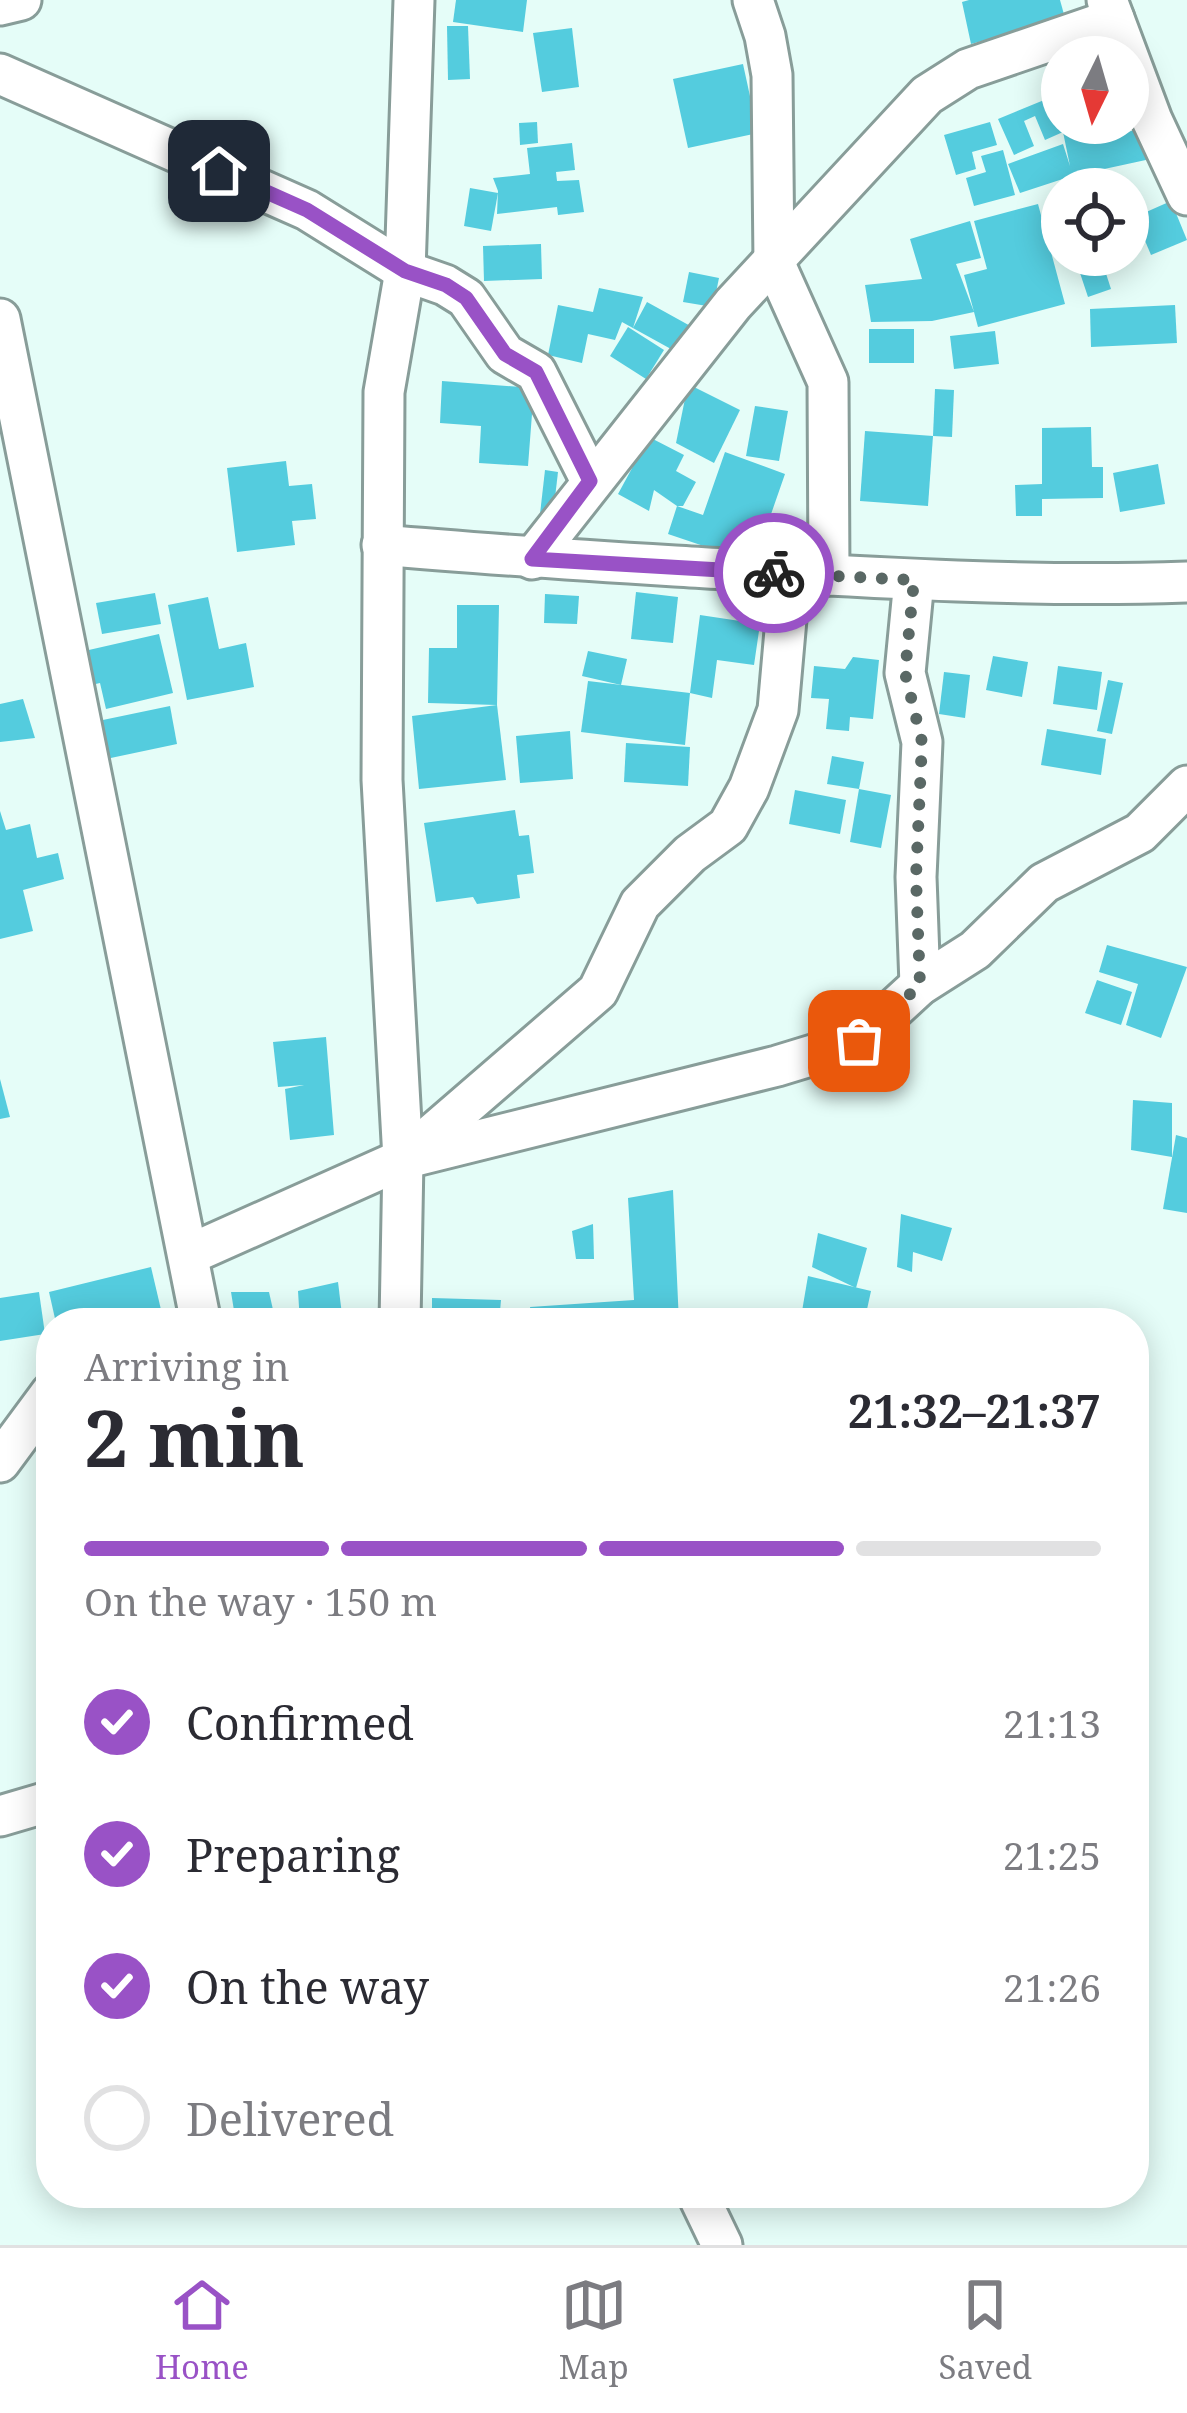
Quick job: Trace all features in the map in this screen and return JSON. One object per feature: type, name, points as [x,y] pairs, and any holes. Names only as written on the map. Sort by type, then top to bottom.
[{"type":"street","points":[[0,4],[21,0]]},
{"type":"street","points":[[400,1308],[403,1159],[382,780],[383,392],[405,271],[414,0]]},
{"type":"street","points":[[403,1159],[598,991],[640,904],[690,854],[728,826],[749,788],[778,710],[810,575],[828,382],[774,262],[772,75],[753,0]]},
{"type":"street","points":[[532,559],[733,304],[927,95],[968,69],[1110,10],[1187,195]]},
{"type":"street","points":[[0,74],[307,210],[405,271],[446,285],[466,298],[505,354],[536,372],[590,481]]},
{"type":"street","points":[[0,319],[188,1255],[191,1308]]},
{"type":"street","points":[[382,544],[532,559],[914,580],[1081,586],[1187,582]]},
{"type":"street","points":[[914,580],[905,673],[922,742],[916,877],[920,985]]},
{"type":"street","points":[[188,1255],[403,1159],[777,1066],[859,1041],[920,985],[974,950],[1044,883],[1140,833],[1187,786]]},
{"type":"street","points":[[0,1462],[36,1413]]},
{"type":"street","points":[[0,1816],[36,1805]]},
{"type":"street","points":[[704,2208],[722,2245]]},
{"type":"building","points":[[456,0],[527,0],[523,32],[453,22]]},
{"type":"building","points":[[1060,0],[1065,18],[971,44],[962,2]]},
{"type":"building","points":[[447,26],[468,26],[470,79],[448,80]]},
{"type":"building","points":[[572,28],[579,87],[542,92],[533,33]]},
{"type":"building","points":[[743,64],[758,133],[688,148],[673,79]]},
{"type":"building","points":[[1041,101],[1041,130],[1035,116],[1024,121],[1034,146],[1014,155],[998,119]]},
{"type":"building","points":[[537,122],[538,143],[520,145],[519,123]]},
{"type":"building","points":[[990,122],[997,145],[972,152],[976,169],[956,175],[944,135]]},
{"type":"building","points":[[1149,127],[1155,158],[1109,168],[1041,168],[1041,186],[1020,193],[1008,164],[1063,144],[1070,166],[1065,144],[1149,144]]},
{"type":"building","points":[[572,143],[575,170],[556,172],[557,181],[579,180],[584,212],[558,215],[557,207],[497,214],[493,178],[530,174],[527,148]]},
{"type":"building","points":[[1003,150],[1015,195],[974,206],[966,178],[986,172],[981,156]]},
{"type":"building","points":[[470,188],[498,193],[491,231],[464,226]]},
{"type":"building","points":[[1171,201],[1187,240],[1151,255],[1149,211]]},
{"type":"building","points":[[1038,204],[1041,276],[1057,276],[1065,304],[978,327],[964,275],[987,269],[974,221]]},
{"type":"building","points":[[970,221],[981,258],[956,264],[974,312],[932,321],[871,322],[865,285],[922,279],[910,239]]},
{"type":"building","points":[[541,244],[542,279],[484,281],[483,246]]},
{"type":"building","points":[[689,272],[719,278],[713,307],[683,302]]},
{"type":"building","points":[[1081,276],[1107,276],[1111,289],[1088,297]]},
{"type":"building","points":[[599,288],[643,297],[633,328],[647,302],[694,328],[680,354],[622,322],[615,340],[588,334],[582,363],[548,355],[558,305],[593,312]]},
{"type":"building","points":[[1175,305],[1177,343],[1091,347],[1090,309]]},
{"type":"building","points":[[628,327],[664,350],[646,379],[610,356]]},
{"type":"building","points":[[869,329],[914,329],[914,363],[869,363]]},
{"type":"building","points":[[995,331],[999,364],[954,369],[950,336]]},
{"type":"building","points":[[442,381],[534,388],[528,466],[479,463],[481,426],[440,423]]},
{"type":"building","points":[[688,384],[740,410],[714,463],[676,443]]},
{"type":"building","points":[[935,389],[954,390],[952,437],[933,436]]},
{"type":"building","points":[[755,406],[788,411],[779,461],[746,456]]},
{"type":"building","points":[[1091,427],[1092,467],[1103,467],[1103,498],[1042,499],[1042,516],[1016,516],[1015,485],[1042,484],[1042,428]]},
{"type":"building","points":[[865,431],[933,436],[928,506],[860,501]]},
{"type":"building","points":[[649,437],[684,455],[676,471],[696,482],[683,506],[654,490],[649,511],[618,494]]},
{"type":"building","points":[[725,452],[785,474],[754,563],[668,534],[677,506],[703,515]]},
{"type":"building","points":[[286,461],[289,486],[312,484],[316,519],[292,521],[295,545],[237,552],[227,468]]},
{"type":"building","points":[[1158,464],[1165,504],[1120,512],[1113,473]]},
{"type":"building","points":[[545,470],[558,472],[553,515],[540,514]]},
{"type":"building","points":[[636,592],[678,597],[673,643],[631,639]]},
{"type":"building","points":[[155,593],[161,624],[102,634],[96,603]]},
{"type":"building","points":[[545,594],[579,596],[577,624],[544,623]]},
{"type":"building","points":[[208,597],[219,649],[246,643],[254,687],[187,700],[168,605]]},
{"type":"building","points":[[457,605],[499,605],[497,705],[428,703],[429,648],[457,648]]},
{"type":"building","points":[[700,615],[760,624],[754,665],[717,660],[712,698],[690,693]]},
{"type":"building","points":[[159,634],[173,693],[106,709],[100,683],[87,686],[80,652]]},
{"type":"building","points":[[588,651],[627,659],[621,685],[582,676]]},
{"type":"building","points":[[993,656],[1028,662],[1022,697],[986,690]]},
{"type":"building","points":[[853,657],[879,660],[873,719],[850,717],[849,731],[826,729],[829,699],[811,698],[814,666],[845,669]]},
{"type":"building","points":[[1058,666],[1102,672],[1097,710],[1053,704]]},
{"type":"building","points":[[944,672],[970,675],[965,718],[939,714]]},
{"type":"building","points":[[1108,680],[1123,683],[1112,734],[1097,731]]},
{"type":"building","points":[[588,681],[690,693],[685,745],[581,732]]},
{"type":"building","points":[[23,699],[35,738],[0,742],[0,704]]},
{"type":"building","points":[[497,705],[506,780],[419,789],[412,716]]},
{"type":"building","points":[[170,706],[177,744],[106,759],[98,721]]},
{"type":"building","points":[[1047,729],[1106,739],[1101,775],[1041,765]]},
{"type":"building","points":[[570,731],[573,779],[520,783],[516,736]]},
{"type":"building","points":[[626,743],[690,747],[688,786],[624,782]]},
{"type":"building","points":[[832,756],[864,762],[859,789],[827,784]]},
{"type":"building","points":[[859,789],[891,795],[881,848],[850,842]]},
{"type":"building","points":[[795,790],[846,800],[840,834],[789,824]]},
{"type":"building","points":[[515,810],[519,836],[529,835],[534,873],[517,875],[520,898],[477,904],[473,897],[436,902],[424,823]]},
{"type":"building","points":[[0,811],[6,830],[30,824],[37,858],[58,853],[64,879],[23,890],[33,931],[0,939]]},
{"type":"building","points":[[1107,945],[1187,967],[1161,1038],[1126,1025],[1138,984],[1099,972]]},
{"type":"building","points":[[1097,980],[1132,992],[1121,1025],[1085,1013]]},
{"type":"building","points":[[326,1037],[334,1135],[290,1140],[285,1089],[304,1085],[278,1087],[273,1042]]},
{"type":"building","points":[[0,1079],[10,1117],[0,1119]]},
{"type":"building","points":[[1133,1100],[1172,1103],[1172,1157],[1131,1150]]},
{"type":"building","points":[[1176,1135],[1187,1138],[1187,1213],[1163,1209]]},
{"type":"building","points":[[673,1190],[678,1308],[530,1308],[634,1300],[628,1198]]},
{"type":"building","points":[[901,1214],[952,1228],[942,1261],[913,1252],[912,1272],[897,1267]]},
{"type":"building","points":[[593,1224],[594,1259],[576,1259],[572,1231]]},
{"type":"building","points":[[818,1233],[867,1248],[856,1288],[812,1267]]},
{"type":"building","points":[[151,1267],[161,1308],[53,1308],[49,1292]]},
{"type":"building","points":[[808,1276],[871,1291],[867,1308],[803,1308]]},
{"type":"building","points":[[338,1282],[341,1308],[299,1308],[298,1291]]},
{"type":"building","points":[[39,1292],[36,1335],[0,1341],[0,1298]]},
{"type":"building","points":[[231,1292],[269,1292],[273,1308],[234,1308]]},
{"type":"building","points":[[432,1298],[501,1300],[500,1308],[432,1308]]},
{"type":"way so far","points":[[774,573],[914,580],[905,673],[922,742],[916,877],[920,985],[859,1041]]},
{"type":"route","points":[[219,171],[307,210],[405,271],[446,285],[466,298],[505,354],[536,372],[590,481],[532,559],[774,573]]}]
